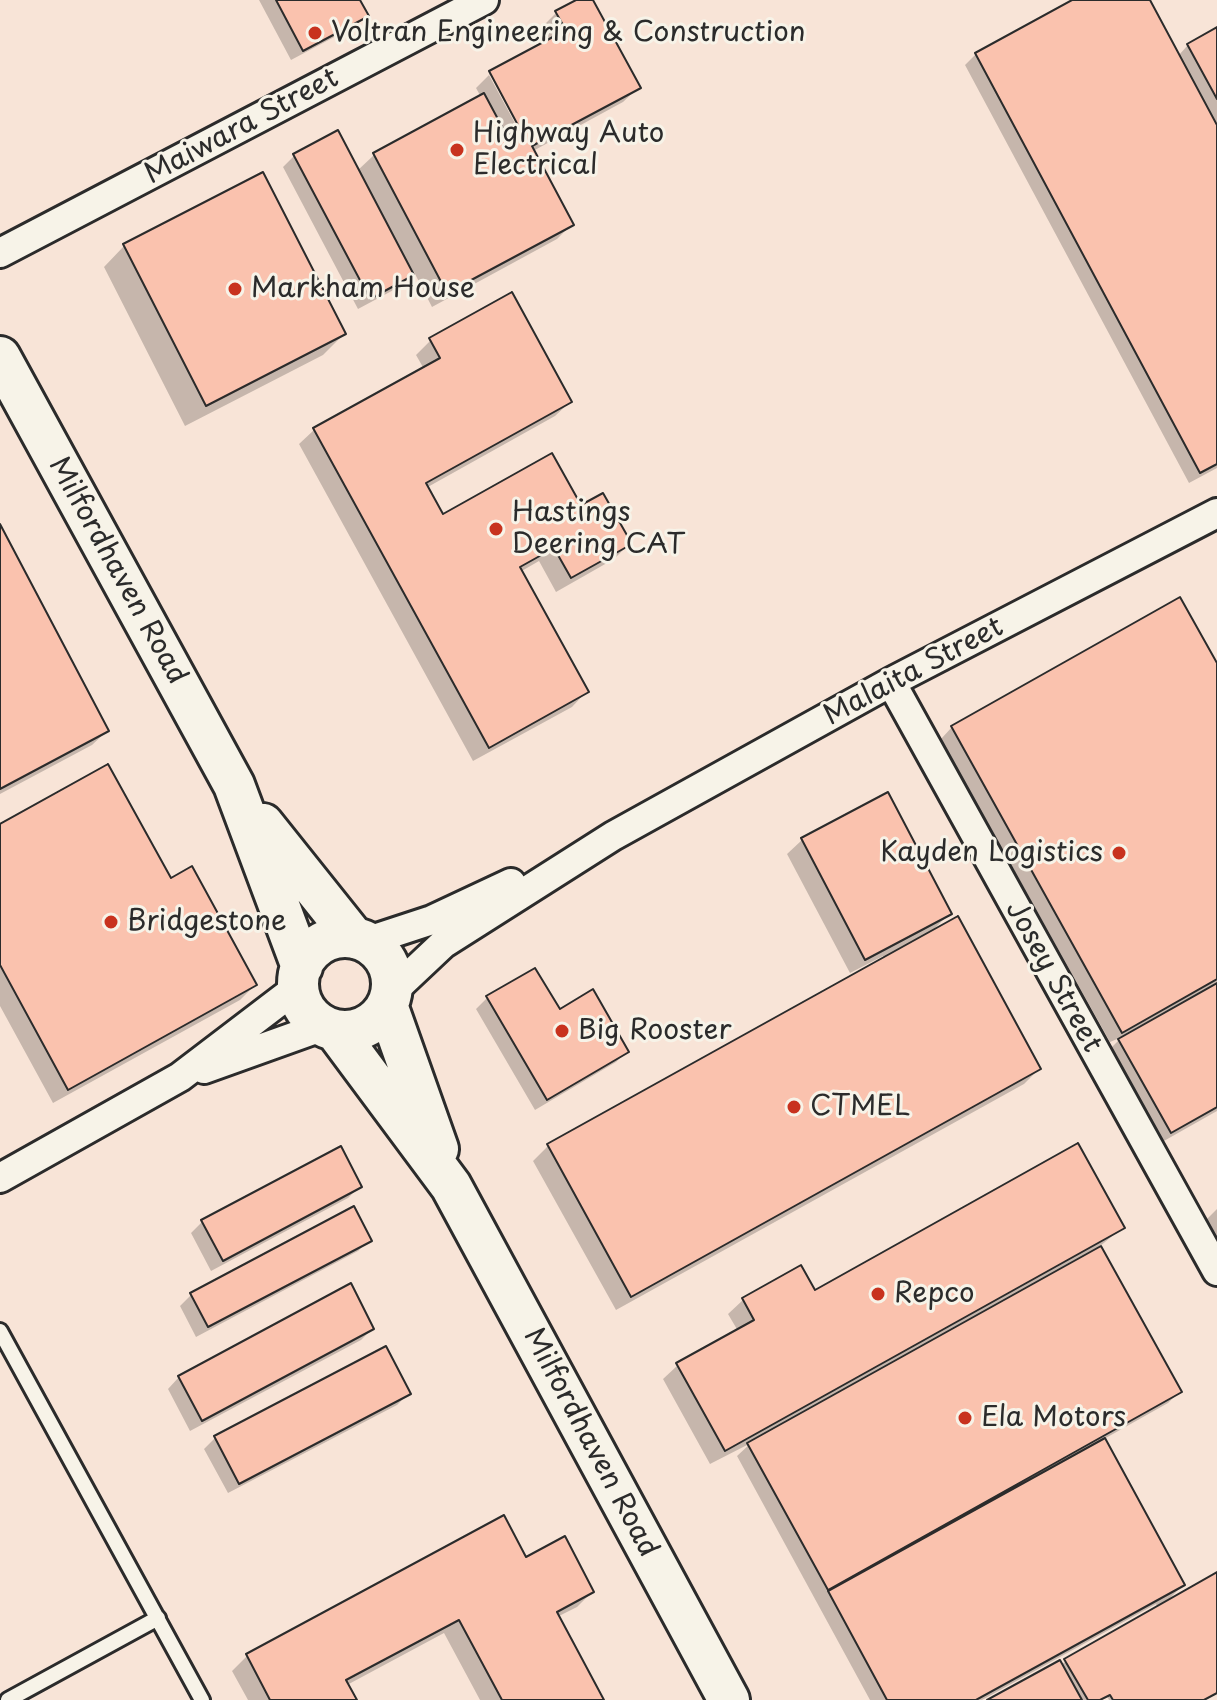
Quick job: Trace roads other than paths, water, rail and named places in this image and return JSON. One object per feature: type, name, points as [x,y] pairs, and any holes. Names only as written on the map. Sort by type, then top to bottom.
[{"type":"main road","name":"Milfordhaven Road","points":[[0,357],[234,785],[323,903],[360,940]]},
{"type":"main road","name":"Milfordhaven Road","points":[[234,785],[300,977]]},
{"type":"main road","points":[[329,940],[360,940],[384,958],[392,981],[389,999],[366,1026],[330,1028],[302,1003],[300,977],[308,956],[329,940]]},
{"type":"main road","name":"Milfordhaven Road","points":[[389,999],[451,1186]]},
{"type":"main road","name":"Milfordhaven Road","points":[[330,1028],[451,1186],[729,1700]]},
{"type":"street","name":"Maiwara Street","points":[[0,253],[484,0]]},
{"type":"street","name":"Malaita Street","points":[[389,999],[443,944],[613,836],[891,682],[1217,513]]},
{"type":"street","name":"Josey Street","points":[[891,682],[1217,1271]]},
{"type":"street","name":"Malaita Street","points":[[360,940],[432,920],[613,836]]},
{"type":"street","points":[[0,1178],[180,1077],[300,977]]},
{"type":"street","points":[[180,1077],[330,1028]]},
{"type":"lane","points":[[0,1331],[202,1700]]},
{"type":"lane","points":[[8,1700],[158,1618]]},
{"type":"place","name":"Voltran Engineering & Construction","points":[[315,33]]},
{"type":"place","name":"Highway Auto Electrical","points":[[457,150]]},
{"type":"place","name":"Markham House","points":[[235,289]]},
{"type":"place","name":"Hastings Deering CAT","points":[[496,529]]},
{"type":"place","name":"Kayden Logistics","points":[[1119,853]]},
{"type":"place","name":"Bridgestone","points":[[111,922]]},
{"type":"place","name":"Big Rooster","points":[[562,1031]]},
{"type":"place","name":"CTMEL","points":[[794,1107]]},
{"type":"place","name":"Repco","points":[[878,1294]]},
{"type":"place","name":"Ela Motors","points":[[965,1418]]}]
